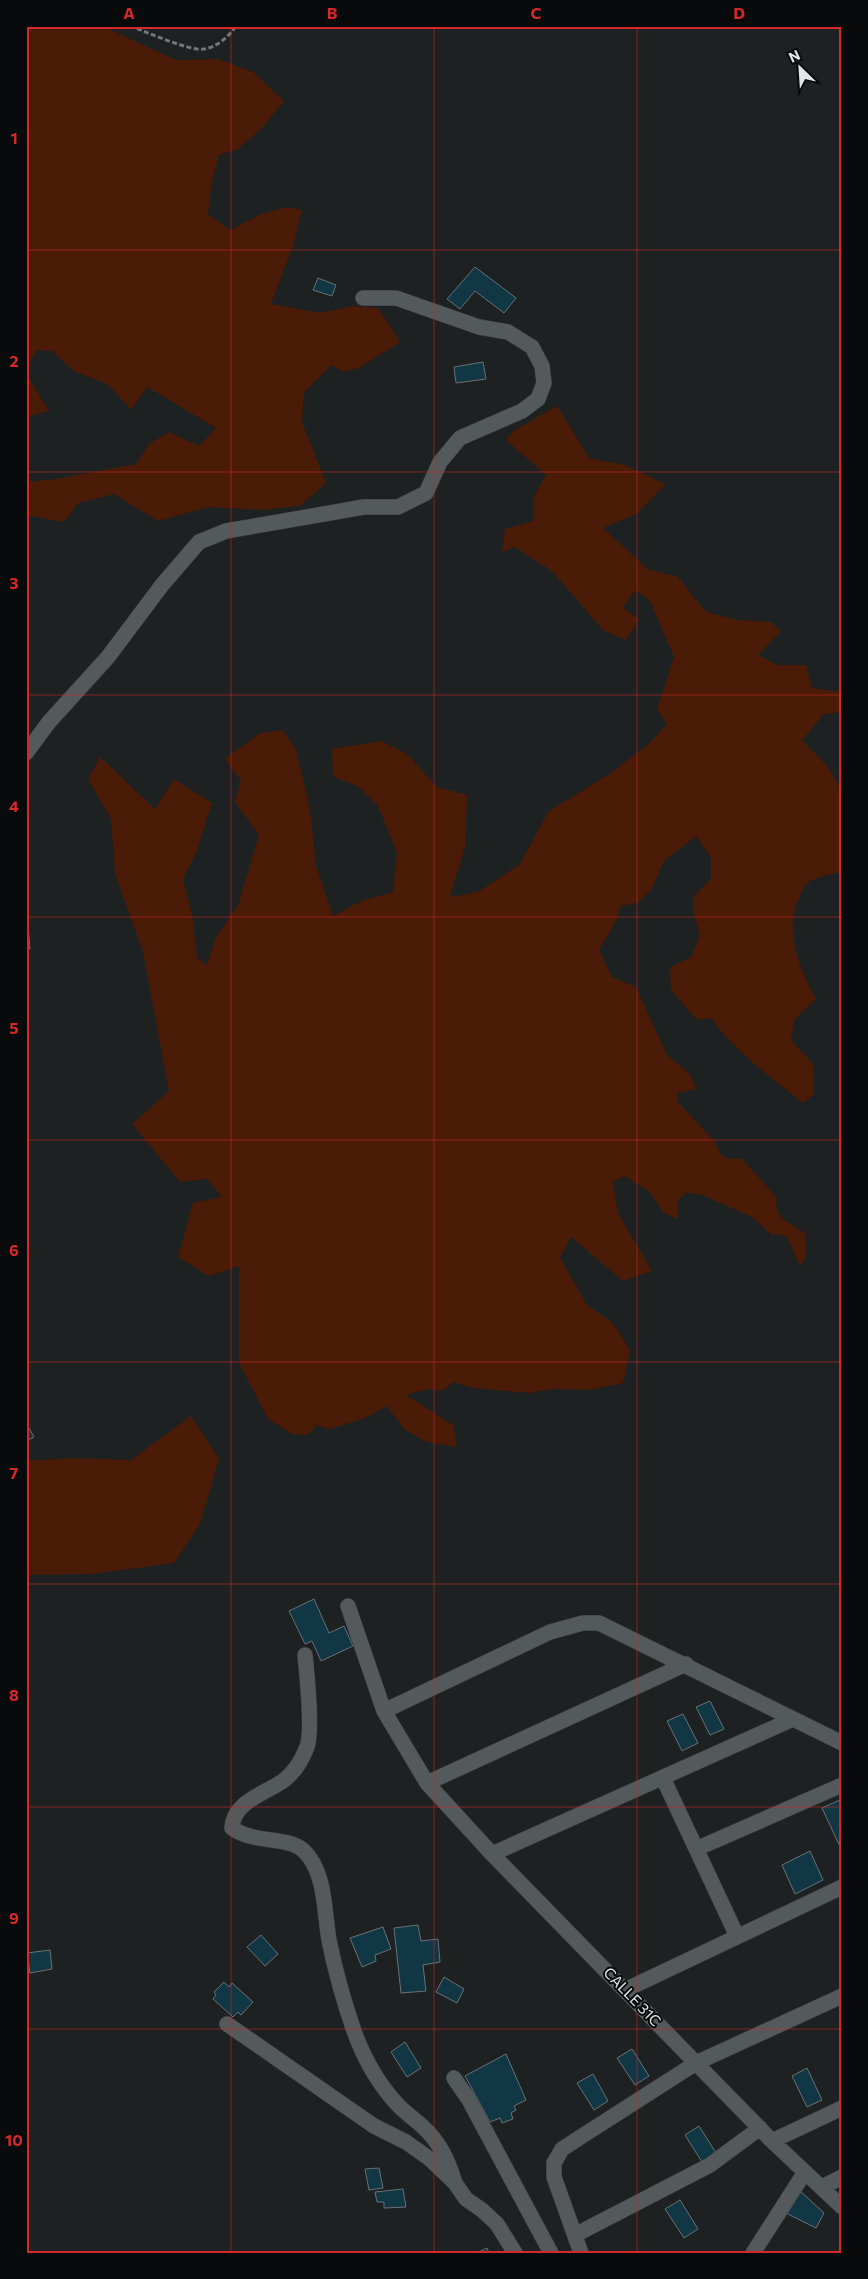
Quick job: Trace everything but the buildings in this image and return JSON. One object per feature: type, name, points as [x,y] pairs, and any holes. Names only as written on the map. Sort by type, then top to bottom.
[{"type":"street","points":[[26,753],[49,722],[108,657],[162,585],[199,542],[226,530],[364,507],[398,507],[426,493],[440,462],[460,438],[522,411],[538,399],[544,383],[542,366],[532,347],[508,332],[479,327],[396,298],[363,298]]},
{"type":"street","name":"CALLE 31C","points":[[348,1606],[384,1711],[427,1783],[492,1854],[772,2141],[842,2208]]},
{"type":"street","points":[[384,1711],[550,1632],[582,1622],[599,1623],[686,1664],[842,1743]]},
{"type":"street","points":[[305,1655],[308,1746],[295,1770],[283,1780],[245,1804],[232,1818],[232,1828],[240,1834],[257,1839],[291,1843],[303,1851],[314,1867],[325,1904],[329,1940],[342,1994],[364,2054],[396,2103],[438,2143],[448,2160],[455,2183]]},
{"type":"street","points":[[427,1783],[686,1664]]},
{"type":"street","points":[[492,1854],[793,1719]]},
{"type":"street","points":[[662,1778],[737,1936]]},
{"type":"street","points":[[696,1849],[842,1785]]},
{"type":"street","points":[[625,1990],[842,1887]]},
{"type":"street","points":[[581,2253],[554,2177],[554,2163],[562,2149],[696,2063],[842,1996]]},
{"type":"street","points":[[227,2024],[374,2126],[406,2142],[430,2159],[455,2183],[466,2198],[497,2224],[515,2253]]},
{"type":"street","points":[[454,2078],[469,2100],[551,2253]]},
{"type":"street","points":[[772,2141],[842,2108]]},
{"type":"street","points":[[575,2235],[710,2165],[760,2128]]},
{"type":"street","points":[[753,2253],[805,2172]]},
{"type":"street","points":[[822,2187],[842,2178]]},
{"type":"path","points":[[130,26],[198,49],[211,47],[229,37],[236,26]]},
{"type":"shaded area","points":[[26,26],[102,26],[176,60],[218,59],[253,72],[284,101],[262,128],[238,149],[219,155],[211,185],[208,214],[230,230],[262,214],[286,207],[302,210],[293,246],[271,304],[320,313],[352,306],[378,308],[400,342],[359,368],[344,372],[331,365],[304,392],[302,422],[326,483],[300,506],[262,510],[209,507],[158,521],[114,494],[78,503],[64,522],[26,515],[26,482],[57,479],[136,464],[149,444],[169,432],[199,446],[216,428],[147,387],[131,410],[109,385],[74,371],[52,351],[37,350],[26,368]]},
{"type":"shaded area","points":[[26,373],[49,411],[26,417]]},
{"type":"shaded area","points":[[557,406],[589,458],[625,465],[665,484],[638,513],[603,528],[649,570],[677,576],[706,612],[737,620],[771,622],[781,631],[758,655],[778,665],[806,665],[812,688],[842,692],[842,712],[824,714],[802,740],[826,765],[842,790],[842,872],[817,878],[805,885],[795,909],[793,922],[795,949],[804,975],[816,999],[794,1020],[791,1040],[813,1064],[814,1094],[803,1103],[742,1053],[711,1018],[697,1020],[671,990],[670,967],[691,957],[700,935],[693,911],[693,897],[711,879],[711,858],[696,836],[664,861],[652,888],[638,903],[621,906],[615,923],[599,950],[612,977],[636,987],[667,1055],[690,1074],[696,1089],[678,1093],[677,1101],[715,1142],[721,1155],[729,1159],[742,1159],[776,1197],[778,1212],[784,1220],[805,1234],[806,1258],[800,1266],[787,1237],[776,1234],[773,1236],[752,1217],[700,1194],[686,1193],[678,1200],[678,1219],[664,1213],[650,1192],[624,1176],[613,1182],[618,1213],[652,1271],[623,1281],[571,1237],[560,1258],[587,1305],[613,1323],[630,1350],[623,1383],[590,1390],[553,1389],[530,1393],[473,1388],[453,1382],[443,1391],[428,1389],[406,1395],[453,1425],[457,1447],[427,1442],[405,1430],[387,1406],[363,1419],[329,1429],[317,1425],[308,1435],[292,1434],[268,1419],[239,1363],[239,1266],[209,1276],[178,1257],[193,1203],[222,1197],[207,1179],[180,1182],[132,1124],[169,1091],[143,952],[115,874],[111,819],[88,779],[100,757],[155,809],[174,779],[212,803],[196,853],[183,879],[192,913],[197,958],[207,965],[216,937],[238,905],[259,835],[235,802],[241,781],[225,759],[260,733],[283,730],[296,750],[310,810],[316,866],[333,916],[361,901],[393,892],[397,853],[378,806],[358,786],[333,777],[332,749],[381,741],[407,754],[437,787],[467,795],[465,846],[450,897],[478,892],[520,864],[548,812],[611,773],[650,743],[667,724],[657,709],[674,657],[650,601],[636,590],[623,607],[639,620],[625,640],[603,630],[552,571],[515,547],[502,552],[505,529],[533,521],[534,496],[546,475],[506,440],[513,431]]},
{"type":"shaded area","points":[[191,1416],[219,1459],[200,1524],[174,1563],[92,1574],[26,1575],[26,1461],[74,1458],[131,1460]]}]
